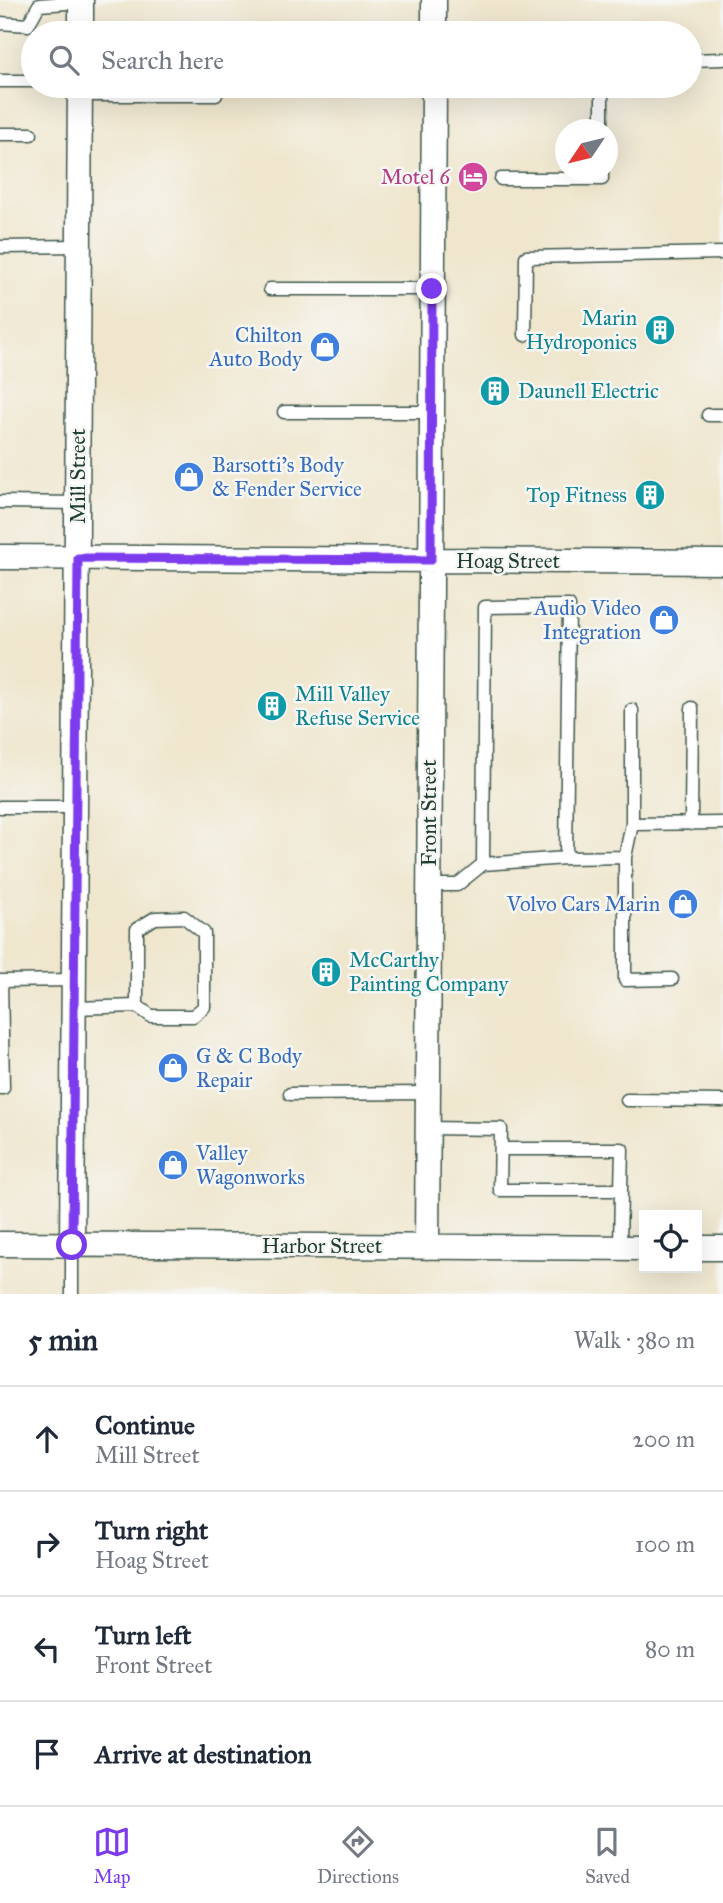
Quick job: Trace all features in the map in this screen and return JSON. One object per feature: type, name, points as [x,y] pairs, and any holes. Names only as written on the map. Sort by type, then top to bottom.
[{"type":"street","points":[[434,0],[434,21]]},
{"type":"street","points":[[81,1],[81,21]]},
{"type":"street","name":"Mill Street","points":[[72,1245],[80,98]]},
{"type":"street","name":"Front Street","points":[[427,1247],[434,98]]},
{"type":"street","name":"Hoag Street","points":[[0,557],[723,562]]},
{"type":"street","name":"Harbor Street","points":[[0,1244],[632,1248]]},
{"type":"street","points":[[702,1248],[723,1248]]},
{"type":"lane","points":[[29,21],[39,3],[81,1]]},
{"type":"lane","points":[[0,23],[21,25]]},
{"type":"lane","points":[[702,60],[723,60]]},
{"type":"lane","points":[[0,81],[21,81]]},
{"type":"lane","points":[[602,98],[602,119]]},
{"type":"lane","points":[[0,134],[31,134]]},
{"type":"lane","points":[[501,179],[555,179]]},
{"type":"lane","points":[[0,247],[80,246]]},
{"type":"lane","points":[[525,335],[526,257],[723,253]]},
{"type":"lane","points":[[270,289],[432,289]]},
{"type":"lane","points":[[284,412],[432,412]]},
{"type":"lane","points":[[708,415],[723,415]]},
{"type":"lane","points":[[0,502],[78,503]]},
{"type":"lane","points":[[483,864],[485,607],[569,606],[566,858]]},
{"type":"lane","points":[[691,824],[692,708]]},
{"type":"lane","points":[[632,710],[632,824],[625,857],[625,980],[672,979]]},
{"type":"lane","points":[[0,807],[76,807]]},
{"type":"lane","points":[[632,824],[723,823]]},
{"type":"lane","points":[[429,885],[457,885],[483,864],[625,857]]},
{"type":"lane","points":[[74,1008],[137,1006],[151,1016],[193,1016],[204,1007],[204,933],[184,917],[155,918],[137,929],[137,1006]]},
{"type":"lane","points":[[0,1088],[3,1088],[1,981],[75,981]]},
{"type":"lane","points":[[290,1094],[428,1094]]},
{"type":"lane","points":[[626,1100],[723,1101]]},
{"type":"lane","points":[[428,1128],[501,1129],[500,1190],[621,1191]]},
{"type":"lane","points":[[501,1149],[622,1149],[621,1191],[632,1248]]},
{"type":"lane","points":[[72,1245],[72,1294]]},
{"type":"place","name":"Motel 6","points":[[473,177]]},
{"type":"place","name":"Marin Hydroponics","points":[[660,330]]},
{"type":"place","name":"Chilton Auto Body","points":[[325,347]]},
{"type":"place","name":"Daunell Electric","points":[[495,391]]},
{"type":"place","name":"Barsotti's Body & Fender Service","points":[[189,477]]},
{"type":"place","name":"Top Fitness","points":[[650,495]]},
{"type":"place","name":"Audio Video Integration","points":[[664,620]]},
{"type":"place","name":"Mill Valley Refuse Service","points":[[272,706]]},
{"type":"place","name":"Volvo Cars Marin","points":[[683,904]]},
{"type":"place","name":"McCarthy Painting Company","points":[[326,972]]},
{"type":"place","name":"G & C Body Repair","points":[[173,1068]]},
{"type":"place","name":"Valley Wagonworks","points":[[173,1165]]},
{"type":"route","points":[[72,1245],[78,558],[431,560],[432,289]]}]
